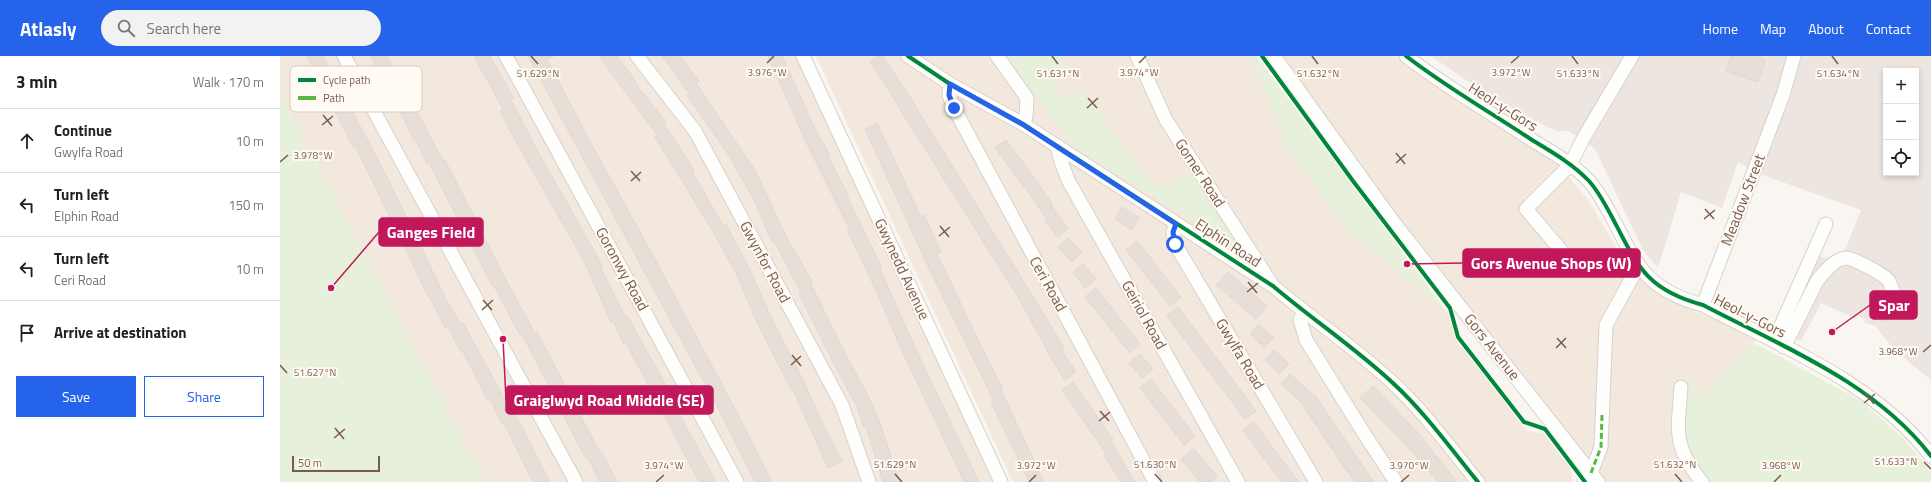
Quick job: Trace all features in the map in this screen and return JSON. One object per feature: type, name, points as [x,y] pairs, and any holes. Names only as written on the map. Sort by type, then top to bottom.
[{"type":"street","points":[[344,56],[349,66]]},
{"type":"street","name":"Goronwy Road","points":[[506,56],[738,482]]},
{"type":"street","name":"Gwynfor Road","points":[[637,56],[695,131],[842,405],[869,482]]},
{"type":"street","name":"Gwynedd Avenue","points":[[803,56],[1001,482]]},
{"type":"street","name":"Elphin Road","points":[[908,56],[950,84],[1022,124],[1057,146],[1273,286],[1304,312],[1353,348],[1397,386],[1433,426],[1478,482]]},
{"type":"street","points":[[997,56],[1027,98],[1026,117],[1022,124]]},
{"type":"street","name":"Gomer Road","points":[[1137,56],[1166,120],[1273,286]]},
{"type":"street","name":"Gors Avenue","points":[[1274,56],[1392,220],[1591,479]]},
{"type":"street","name":"Heol-y-Gors","points":[[1406,56],[1439,81],[1506,122],[1570,165],[1588,181],[1602,198],[1629,251],[1639,266],[1649,278],[1664,291],[1682,300],[1703,305],[1839,376],[1876,401],[1917,438],[1931,456]]},
{"type":"street","points":[[1565,255],[1526,209],[1570,165],[1583,139],[1632,56]]},
{"type":"street","name":"Meadow Street","points":[[1703,305],[1783,95],[1794,56]]},
{"type":"street","name":"Ceri Road","points":[[950,84],[949,95],[954,108],[1155,482]]},
{"type":"street","points":[[374,112],[576,482]]},
{"type":"street","name":"Geiriol Road","points":[[1057,146],[1068,180],[1238,482]]},
{"type":"street","name":"Gwylfa Road","points":[[1176,224],[1173,232],[1175,244],[1316,482]]},
{"type":"street","points":[[1779,344],[1826,224]]},
{"type":"street","points":[[1779,344],[1823,272],[1836,262],[1846,258],[1854,260],[1886,278],[1891,285],[1894,294],[1884,313]]},
{"type":"street","points":[[1591,479],[1601,448],[1606,325],[1639,266]]},
{"type":"street","points":[[1304,312],[1300,320],[1306,340],[1396,482]]},
{"type":"street","points":[[1681,387],[1678,436],[1683,454],[1702,482]]},
{"type":"shaded area","points":[[280,56],[797,56],[995,482],[280,482]]},
{"type":"shaded area","points":[[816,56],[1256,56],[1454,322],[1454,337],[1527,431],[1543,433],[1571,469],[1572,482],[1013,482]]},
{"type":"shaded area","points":[[1281,56],[1396,56],[1442,90],[1526,141],[1557,163],[1589,201],[1622,257],[1656,293],[1757,339],[1703,397],[1687,378],[1669,440],[1693,482],[1606,482],[1536,396],[1424,252]]},
{"type":"shaded area","points":[[1431,56],[1931,56],[1931,380],[1895,350],[1875,326],[1864,322],[1866,319],[1858,316],[1856,319],[1821,303],[1801,341],[1783,332],[1815,255],[1827,258],[1845,250],[1861,210],[1757,173],[1738,162],[1722,208],[1681,192],[1658,268],[1643,250],[1596,151],[1569,131],[1557,131],[1482,91]]},
{"type":"green space","points":[[1008,56],[1062,56],[1065,65],[1048,76],[1064,100],[1081,89],[1154,186],[1161,181],[1165,186],[1191,171],[1242,252],[1074,146],[1027,86]]},
{"type":"green space","points":[[1251,56],[1256,56],[1443,308],[1351,233],[1289,150]]},
{"type":"green space","points":[[280,94],[485,482],[280,482]]},
{"type":"green space","points":[[1754,343],[1861,401],[1903,438],[1931,471],[1931,482],[1693,482],[1669,440],[1673,379],[1687,378],[1703,397]]},
{"type":"building","points":[[307,56],[323,56],[328,66],[312,66]]},
{"type":"building","points":[[371,56],[387,56],[392,66],[376,66]]},
{"type":"building","points":[[474,56],[490,56],[514,98],[511,100],[537,150],[602,265],[600,266],[625,317],[627,316],[663,380],[675,406],[716,482],[700,482],[697,478],[626,343],[624,344],[613,321],[611,322],[584,261],[510,131],[500,111],[503,109]]},
{"type":"building","points":[[528,56],[554,56],[547,59],[588,138],[734,407],[772,482],[755,482],[720,412]]},
{"type":"building","points":[[599,56],[617,56],[636,82],[635,83],[666,122],[664,124],[694,170],[692,171],[723,225],[726,224],[751,272],[771,317],[842,461],[828,468],[793,390],[792,391],[756,320],[736,273],[711,228],[655,137],[657,135]]},
{"type":"building","points":[[662,56],[680,56],[699,81],[696,83],[755,170],[787,238],[812,281],[810,282],[868,396],[880,423],[897,475],[903,482],[883,482],[866,426],[864,427],[856,405],[799,293],[801,292],[774,241],[772,242],[754,200],[728,154],[687,95],[689,93]]},
{"type":"building","points":[[768,56],[782,56],[817,133],[829,153],[827,154],[882,268],[880,269],[912,341],[979,482],[964,482],[898,342],[848,231],[850,230],[805,140]]},
{"type":"building","points":[[878,56],[883,56],[911,99],[1064,347],[1061,349],[1076,372],[1065,380],[1054,363],[1021,302],[870,61]]},
{"type":"building","points":[[1731,56],[1755,56],[1765,60],[1758,82],[1726,71]]},
{"type":"building","points":[[335,112],[353,112],[388,179],[447,301],[461,325],[463,323],[504,398],[506,397],[550,482],[533,482],[504,423],[502,424],[490,399],[488,401],[462,350],[460,351],[448,327],[445,328],[355,146],[353,147]]},
{"type":"building","points":[[401,112],[417,112],[443,161],[445,160],[508,284],[535,333],[537,332],[600,453],[602,453],[617,482],[600,482],[587,456],[585,457],[522,334],[520,335],[494,286],[493,287],[429,163],[427,164],[416,140],[414,140]]},
{"type":"building","points":[[877,123],[921,217],[924,215],[941,252],[937,254],[1003,389],[1001,390],[1044,482],[1029,482],[991,402],[994,401],[925,260],[865,129]]},
{"type":"building","points":[[1006,140],[1036,180],[1053,205],[1051,206],[1068,228],[1058,237],[1045,221],[1047,220],[1031,196],[995,148]]},
{"type":"building","points":[[1122,207],[1139,218],[1132,230],[1115,219]]},
{"type":"building","points":[[1068,238],[1082,252],[1072,262],[1058,247]]},
{"type":"building","points":[[1137,241],[1181,297],[1170,306],[1126,250]]},
{"type":"building","points":[[1083,264],[1096,279],[1085,288],[1073,272]]},
{"type":"building","points":[[1228,272],[1267,306],[1256,319],[1216,285]]},
{"type":"building","points":[[1096,288],[1140,344],[1130,353],[1085,297]]},
{"type":"building","points":[[1178,307],[1256,411],[1245,419],[1167,316]]},
{"type":"building","points":[[1259,324],[1274,338],[1264,348],[1250,334]]},
{"type":"building","points":[[1274,350],[1289,364],[1279,374],[1265,360]]},
{"type":"building","points":[[1140,354],[1153,369],[1142,378],[1129,363]]},
{"type":"building","points":[[1290,374],[1313,395],[1314,394],[1374,482],[1355,482],[1300,401],[1281,384]]},
{"type":"building","points":[[1151,379],[1195,436],[1184,445],[1140,388]]},
{"type":"building","points":[[1073,382],[1113,439],[1111,441],[1135,482],[1121,482],[1104,455],[1106,453],[1062,390]]},
{"type":"building","points":[[1373,386],[1419,434],[1457,482],[1438,482],[1408,447],[1360,398]]},
{"type":"building","points":[[1254,422],[1299,482],[1282,482],[1259,452],[1243,430]]},
{"type":"building","points":[[1194,449],[1217,477],[1211,482],[1200,482],[1181,459]]},
{"type":"marked path","points":[[1591,473],[1601,447],[1602,415]]},
{"type":"cycle path","points":[[908,56],[950,84],[1023,124],[1273,286],[1366,359],[1395,385],[1428,420],[1478,482]]},
{"type":"cycle path","points":[[1262,56],[1353,181],[1450,308],[1458,337],[1524,422],[1545,429],[1585,482]]},
{"type":"cycle path","points":[[1406,56],[1452,89],[1562,159],[1583,175],[1593,185],[1599,194],[1638,263],[1646,274],[1657,284],[1669,292],[1703,305],[1826,368],[1883,407],[1908,430],[1931,456]]},
{"type":"place","name":"Gors Avenue Shops (W)","points":[[1407,264]]},
{"type":"place","name":"Ganges Field","points":[[331,288]]},
{"type":"place","name":"Spar","points":[[1832,332]]},
{"type":"place","name":"Graiglwyd Road Middle (SE)","points":[[503,339]]},
{"type":"route","points":[[954,108],[949,95],[950,84],[1022,124],[1176,224],[1173,232],[1175,244]]}]
